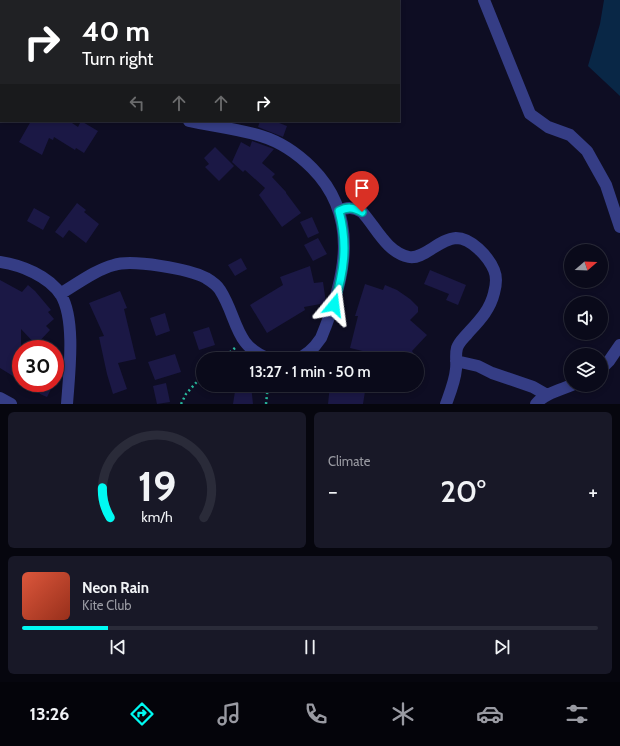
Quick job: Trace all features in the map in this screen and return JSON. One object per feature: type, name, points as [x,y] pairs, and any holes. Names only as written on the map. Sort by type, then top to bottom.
[{"type":"street","points":[[484,0],[530,114],[548,127],[570,136],[587,151],[606,185],[620,227]]},
{"type":"street","points":[[194,122],[260,135],[279,143],[294,151],[320,177],[331,192],[339,211],[344,232],[345,251],[338,291],[321,338],[308,352]]},
{"type":"street","points":[[339,211],[348,207],[362,212],[394,250],[408,257],[417,256],[438,244],[455,238],[466,241],[472,245],[488,260],[494,270],[496,276],[494,293],[490,306],[461,342],[458,348],[454,379],[446,404]]},
{"type":"street","points":[[0,262],[21,266],[39,275],[60,294],[68,312],[70,335],[70,364],[67,404]]},
{"type":"street","points":[[60,294],[114,264],[133,262],[198,275],[207,278],[220,290],[243,342],[255,352]]},
{"type":"street","points":[[608,362],[620,345]]},
{"type":"street","points":[[456,361],[478,366],[492,373],[533,387],[547,395]]},
{"type":"street","points":[[536,404],[547,395],[564,388]]},
{"type":"street","points":[[0,398],[11,404]]},
{"type":"path","points":[[181,404],[186,394],[196,383]]},
{"type":"path","points":[[266,404],[267,392]]},
{"type":"water","points":[[604,0],[620,0],[620,96],[588,66],[600,24]]},
{"type":"building","points":[[30,122],[70,122],[78,127],[80,122],[83,122],[98,131],[84,153],[76,148],[75,150],[54,137],[53,140],[49,138],[42,155],[19,142]]},
{"type":"building","points":[[260,122],[277,122],[287,126],[283,137],[258,127]]},
{"type":"building","points":[[252,141],[274,149],[262,163],[275,174],[272,177],[286,192],[301,213],[282,227],[259,195],[265,188],[245,170],[243,172],[232,162],[241,142],[250,147]]},
{"type":"building","points":[[215,147],[234,166],[219,181],[205,167],[209,164],[204,158]]},
{"type":"building","points":[[77,203],[86,210],[84,212],[99,224],[86,243],[69,230],[63,238],[55,232]]},
{"type":"building","points":[[34,208],[50,217],[43,230],[27,221]]},
{"type":"building","points":[[312,217],[319,233],[308,238],[300,222]]},
{"type":"building","points":[[318,238],[327,254],[313,261],[304,245]]},
{"type":"building","points":[[241,258],[247,269],[235,276],[228,265]]},
{"type":"building","points":[[310,266],[314,283],[323,282],[326,303],[304,307],[305,310],[267,333],[250,305],[283,285],[280,277]]},
{"type":"building","points":[[430,270],[466,285],[458,305],[446,300],[449,294],[424,284]]},
{"type":"building","points":[[0,280],[22,292],[28,285],[51,310],[48,312],[54,319],[46,326],[50,330],[41,340],[31,340],[21,329],[21,340],[12,340],[12,375],[0,368]]},
{"type":"building","points":[[365,284],[383,290],[385,285],[397,290],[418,307],[418,312],[410,320],[427,335],[413,352],[367,352],[350,348],[358,316],[355,316]]},
{"type":"building","points":[[120,291],[127,308],[124,309],[136,359],[118,363],[127,389],[113,394],[99,337],[104,336],[89,303]]},
{"type":"building","points":[[165,313],[170,331],[156,336],[150,318]]},
{"type":"building","points":[[209,327],[215,345],[199,350],[193,332]]},
{"type":"building","points":[[175,354],[181,372],[155,380],[148,362]]},
{"type":"building","points":[[166,383],[170,402],[157,404],[153,386]]},
{"type":"building","points":[[39,392],[50,392],[47,397]]},
{"type":"building","points":[[235,392],[252,392],[253,404],[233,404]]},
{"type":"building","points":[[329,392],[365,392],[363,404],[328,404]]},
{"type":"route","points":[[334,305],[342,275],[345,251],[344,232],[339,211],[348,207],[362,212]]}]
